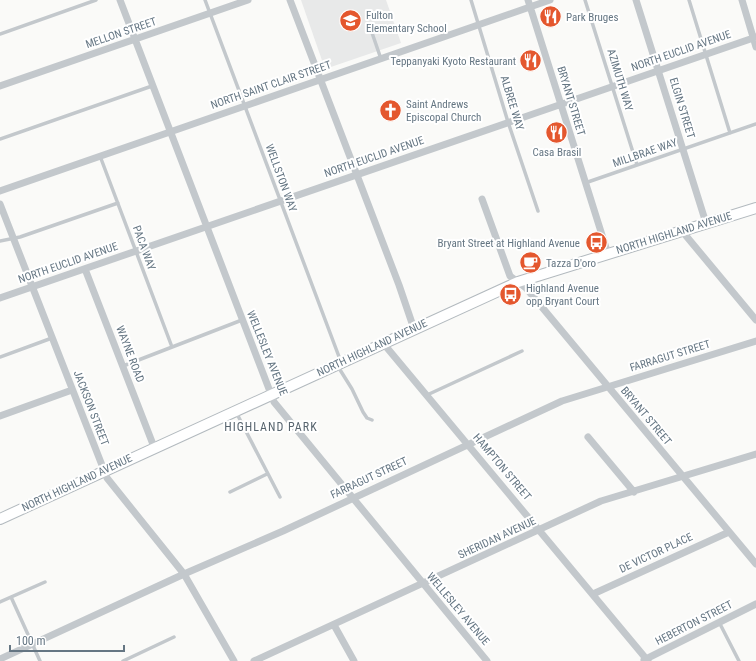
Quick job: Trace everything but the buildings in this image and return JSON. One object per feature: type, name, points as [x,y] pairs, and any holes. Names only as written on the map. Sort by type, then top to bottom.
[{"type":"main road","name":"NORTH HIGHLAND AVENUE","points":[[0,519],[270,394],[518,282],[756,208]]},
{"type":"street","name":"WELLESLEY AVENUE","points":[[120,0],[274,402],[487,661]]},
{"type":"street","name":"MELLON STREET","points":[[0,86],[248,0]]},
{"type":"street","points":[[290,0],[414,329]]},
{"type":"street","name":"NORTH SAINT CLAIR STREET","points":[[0,191],[479,25],[529,3],[550,0]]},
{"type":"street","name":"ELGIN STREET","points":[[636,0],[706,223]]},
{"type":"street","points":[[742,0],[755,37],[756,47]]},
{"type":"street","name":"BRYANT STREET","points":[[529,3],[608,254]]},
{"type":"street","name":"NORTH EUCLID AVENUE","points":[[0,298],[755,37]]},
{"type":"street","name":"BRYANT STREET","points":[[482,199],[510,276],[526,288],[756,564]]},
{"type":"street","name":"JACKSON STREET","points":[[0,204],[107,478],[184,574],[234,661]]},
{"type":"street","points":[[682,231],[756,320]]},
{"type":"street","name":"WAYNE ROAD","points":[[85,269],[154,448]]},
{"type":"street","name":"FARRAGUT STREET","points":[[0,659],[184,574],[283,531],[562,401],[756,341]]},
{"type":"street","name":"HAMPTON STREET","points":[[384,343],[646,660]]},
{"type":"street","points":[[0,416],[72,390]]},
{"type":"street","points":[[588,437],[634,492]]},
{"type":"street","name":"SHERIDAN AVENUE","points":[[254,661],[601,502],[756,454]]},
{"type":"street","name":"DE VICTOR PLACE","points":[[593,594],[729,532]]},
{"type":"street","name":"HEBERTON STREET","points":[[646,660],[756,604]]},
{"type":"street","points":[[334,625],[354,661]]},
{"type":"lane","points":[[0,34],[96,0]]},
{"type":"lane","name":"WELLSTON WAY","points":[[205,0],[339,363],[363,412],[367,418],[372,420]]},
{"type":"lane","name":"ALBREE WAY","points":[[471,0],[508,122],[538,211]]},
{"type":"lane","name":"AZIMUTH WAY","points":[[585,0],[637,165]]},
{"type":"lane","points":[[689,0],[730,133]]},
{"type":"lane","points":[[369,24],[381,59]]},
{"type":"lane","points":[[0,139],[152,86]]},
{"type":"lane","name":"MILLBRAE WAY","points":[[585,183],[756,124]]},
{"type":"lane","name":"PACA WAY","points":[[100,156],[172,347]]},
{"type":"lane","points":[[0,241],[20,237],[118,203]]},
{"type":"lane","points":[[122,366],[242,320]]},
{"type":"lane","points":[[0,357],[52,338]]},
{"type":"lane","points":[[427,395],[522,351]]},
{"type":"lane","points":[[235,411],[280,497]]},
{"type":"lane","points":[[230,492],[267,474]]},
{"type":"lane","points":[[0,602],[45,582]]},
{"type":"lane","points":[[11,597],[40,661]]},
{"type":"lane","points":[[719,622],[740,661]]},
{"type":"lane","points":[[123,661],[174,637]]},
{"type":"shaded area","name":"Fulton Elementary School","points":[[301,0],[386,0],[401,43],[325,69]]},
{"type":"place","name":"Park Bruges","points":[[551,17]]},
{"type":"place","name":"Fulton Elementary School","points":[[351,21]]},
{"type":"place","name":"Teppanyaki Kyoto Restaurant","points":[[531,61]]},
{"type":"place","name":"Saint Andrews Episcopal Church","points":[[390,110]]},
{"type":"place","name":"Casa Brasil","points":[[557,132]]},
{"type":"place","name":"Bryant Street at Highland Avenue","points":[[596,243]]},
{"type":"place","name":"Tazza D'oro","points":[[531,263]]},
{"type":"place","name":"Highland Avenue opp Bryant Court","points":[[510,294]]},
{"type":"district","name":"HIGHLAND PARK","points":[[271,427]]}]
